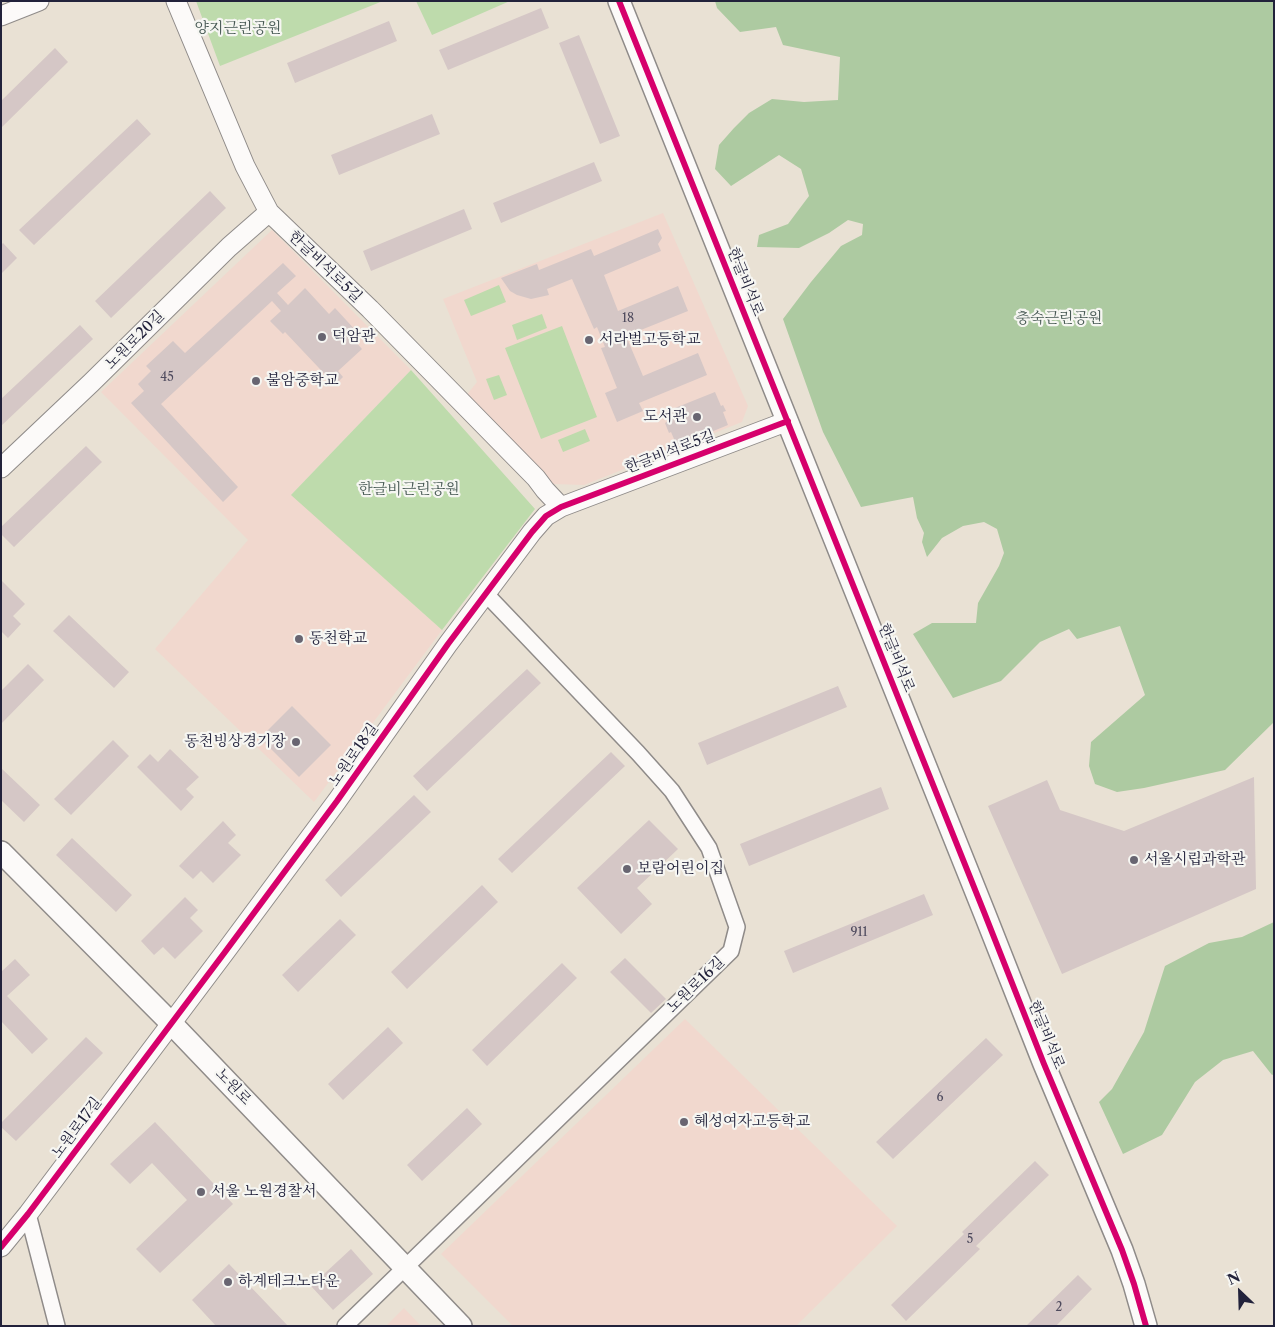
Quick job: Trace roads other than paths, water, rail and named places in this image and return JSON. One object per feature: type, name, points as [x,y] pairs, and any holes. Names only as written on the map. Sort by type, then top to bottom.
[{"type":"main road","name":"한글비석로","points":[[619,1],[1044,1064],[1122,1250],[1146,1326]]},
{"type":"main road","name":"노원로","points":[[1,852],[171,1023],[461,1326]]},
{"type":"street","points":[[1,16],[40,1]]},
{"type":"street","name":"한글비석로5길","points":[[176,1],[245,166],[269,212],[370,309],[536,478],[561,507],[788,421]]},
{"type":"street","name":"노원로20길","points":[[1,468],[91,383],[229,247],[269,212]]},
{"type":"street","name":"노원로18길","points":[[171,1023],[337,801],[448,644],[532,532],[546,516],[561,507]]},
{"type":"street","name":"노원로16길","points":[[346,1326],[731,951],[737,927],[709,848],[672,791],[486,594]]},
{"type":"street","name":"노원로17길","points":[[1,1247],[28,1214],[171,1023]]},
{"type":"street","points":[[28,1214],[57,1326]]},
{"type":"place","name":"덕암관","points":[[322,337]]},
{"type":"place","name":"서라벌고등학교","points":[[589,340]]},
{"type":"place","name":"불암중학교","points":[[256,381]]},
{"type":"place","name":"도서관","points":[[697,417]]},
{"type":"place","name":"동천학교","points":[[299,639]]},
{"type":"place","name":"동천빙상경기장","points":[[296,742]]},
{"type":"place","name":"서울시립과학관","points":[[1134,860]]},
{"type":"place","name":"보람어린이집","points":[[627,869]]},
{"type":"place","name":"혜성여자고등학교","points":[[684,1122]]},
{"type":"place","name":"서울 노원경찰서","points":[[201,1192]]},
{"type":"place","name":"하계테크노타운","points":[[228,1282]]},
{"type":"park label","name":"양지근린공원","points":[[238,29]]},
{"type":"park label","name":"충숙근린공원","points":[[1059,319]]},
{"type":"park label","name":"한글비근린공원","points":[[409,490]]}]
